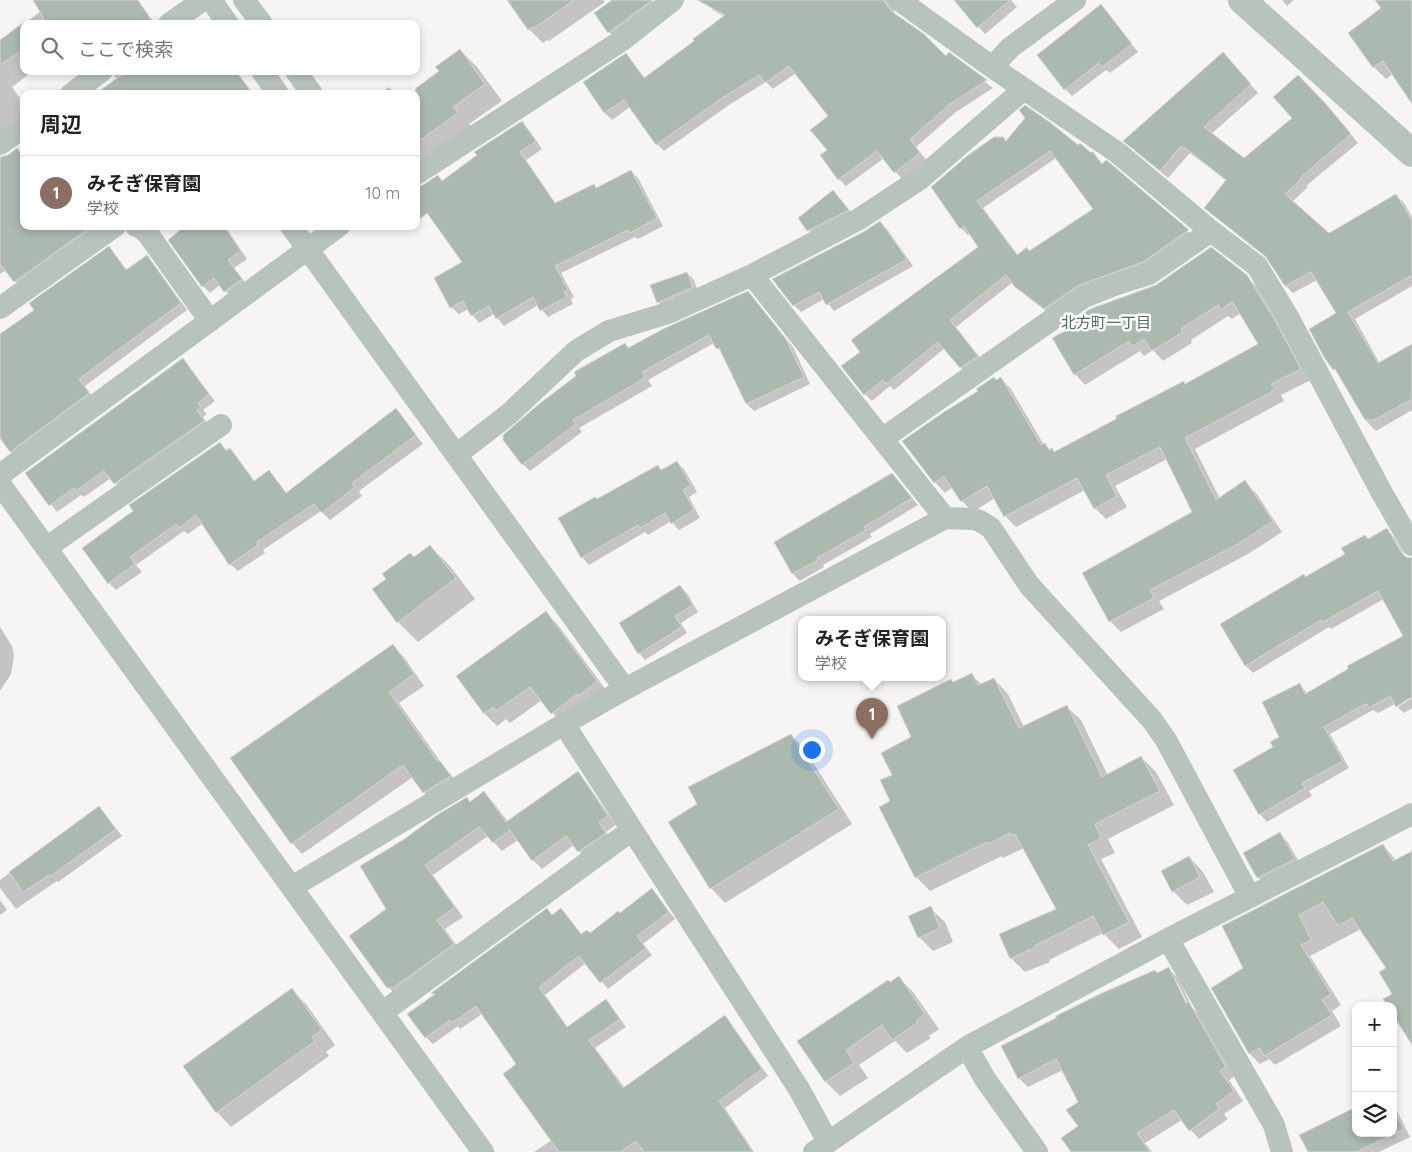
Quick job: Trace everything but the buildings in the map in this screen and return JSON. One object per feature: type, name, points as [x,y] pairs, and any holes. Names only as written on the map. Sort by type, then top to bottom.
[{"type":"street","points":[[176,20],[203,0]]},
{"type":"street","points":[[211,0],[225,20]]},
{"type":"street","points":[[244,0],[259,20]]},
{"type":"street","points":[[420,171],[621,41],[673,0]]},
{"type":"street","points":[[900,0],[1024,90],[1118,153],[1211,232],[1257,266],[1288,317],[1382,493],[1412,545]]},
{"type":"street","points":[[992,67],[1011,47],[1075,0]]},
{"type":"street","points":[[1242,0],[1412,153]]},
{"type":"street","points":[[76,90],[97,75]]},
{"type":"street","points":[[265,75],[275,90]]},
{"type":"street","points":[[299,75],[309,90]]},
{"type":"street","points":[[456,455],[509,414],[576,351],[609,331],[668,313],[752,275],[859,219],[920,178],[1024,90]]},
{"type":"street","points":[[0,144],[20,130]]},
{"type":"street","points":[[0,308],[109,230]]},
{"type":"street","points":[[143,230],[210,321]]},
{"type":"street","points":[[294,230],[625,689]]},
{"type":"street","points":[[0,476],[333,230]]},
{"type":"street","points":[[882,438],[1084,297],[1150,274],[1211,232]]},
{"type":"street","points":[[752,275],[945,518]]},
{"type":"street","points":[[46,548],[221,425]]},
{"type":"street","points":[[0,484],[483,1152]]},
{"type":"street","points":[[292,887],[625,689],[945,518],[973,519],[991,528],[1029,585],[1152,720],[1166,740],[1250,897]]},
{"type":"street","points":[[564,724],[799,1089],[821,1147],[967,1047],[1168,939],[1412,814]]},
{"type":"street","points":[[382,1012],[632,830]]},
{"type":"street","points":[[1168,939],[1274,1126],[1282,1152]]},
{"type":"street","points":[[967,1047],[985,1079],[1037,1152]]},
{"type":"place","name":"みそぎ保育園","points":[[872,739]]},
{"type":"district","name":"北方町一丁目","points":[[1106,323]]}]
